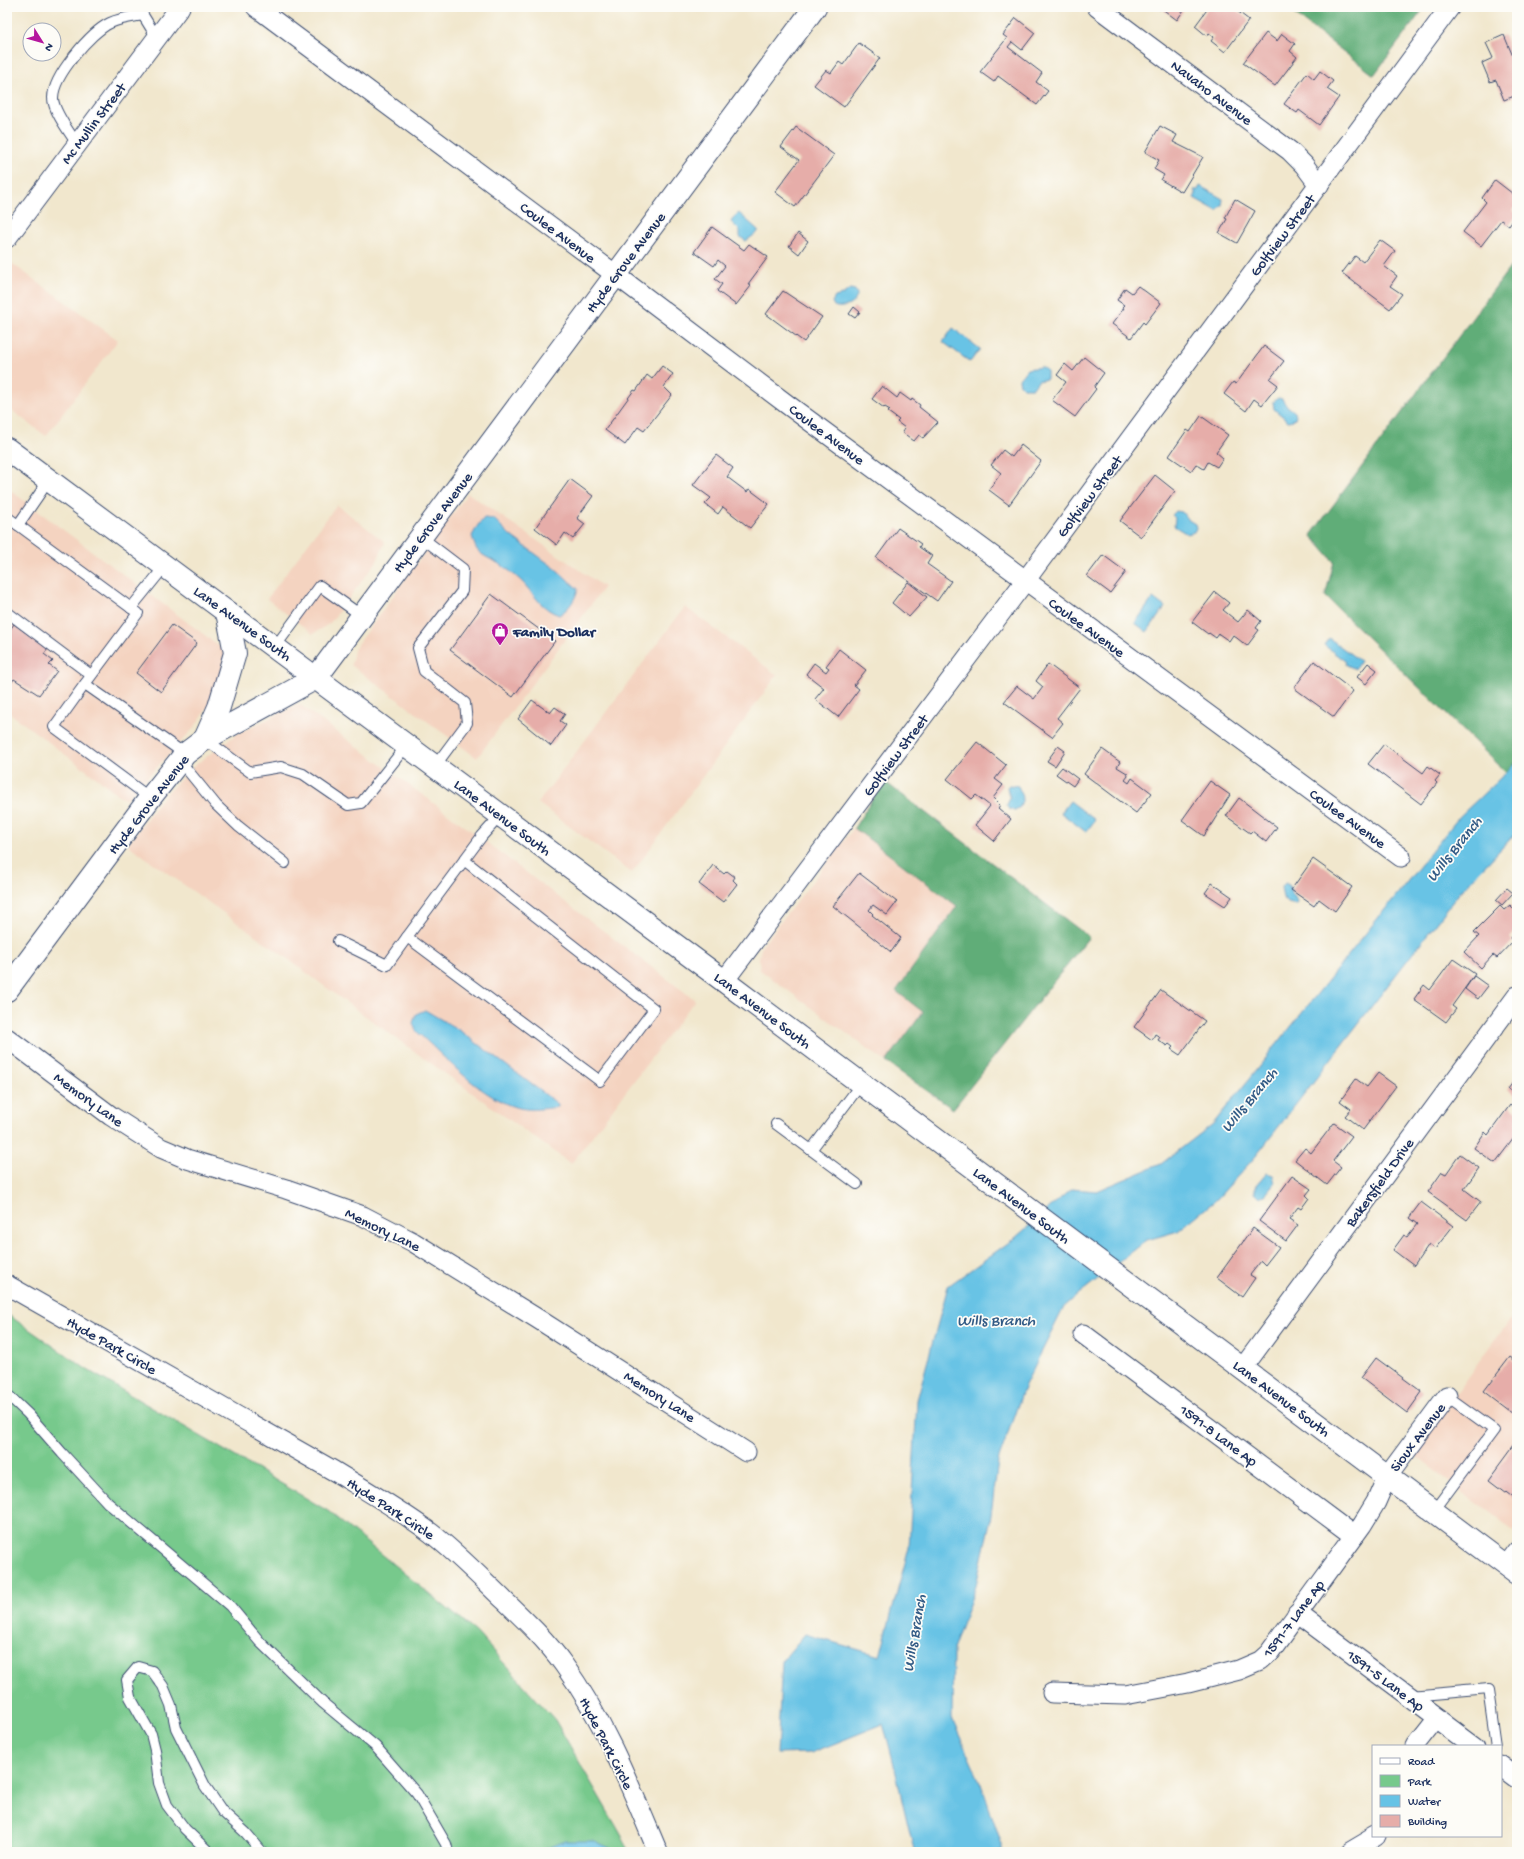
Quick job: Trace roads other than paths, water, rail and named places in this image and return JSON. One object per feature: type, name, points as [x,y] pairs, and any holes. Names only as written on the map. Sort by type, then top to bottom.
[{"type":"main road","name":"Hyde Grove Avenue","points":[[7,990],[150,798],[183,758],[205,739],[316,678],[815,7]]},
{"type":"main road","name":"Lane Avenue South","points":[[7,448],[1388,1477],[1509,1569]]},
{"type":"main road","points":[[205,739],[219,707],[235,653],[227,612]]},
{"type":"street","name":"Mc Mullin Street","points":[[7,238],[180,7]]},
{"type":"street","name":"Coulee Avenue","points":[[256,7],[616,275],[794,410],[1401,857]]},
{"type":"street","name":"Navaho Avenue","points":[[1097,7],[1290,151],[1304,165],[1319,185]]},
{"type":"street","name":"Golfview Street","points":[[724,982],[1025,581],[1450,7]]},
{"type":"street","name":"Bakersfield Drive","points":[[1242,1369],[1517,996]]},
{"type":"street","name":"Memory Lane","points":[[7,1038],[111,1116],[151,1142],[186,1159],[286,1189],[363,1216],[413,1242],[531,1314],[746,1452]]},
{"type":"street","name":"Hyde Park Circle","points":[[7,1285],[334,1471],[382,1500],[432,1534],[540,1634],[565,1665],[591,1708],[620,1763],[658,1852]]},
{"type":"street","name":"1591-8 Lane Ap","points":[[1083,1334],[1354,1536]]},
{"type":"street","name":"Sioux Avenue","points":[[1388,1477],[1447,1396]]},
{"type":"street","name":"1591-7 Lane Ap","points":[[1052,1693],[1125,1695],[1188,1683],[1239,1670],[1260,1661],[1269,1653],[1354,1536],[1376,1502],[1388,1477]]},
{"type":"street","name":"1591-5 Lane Ap","points":[[1297,1613],[1474,1745]]},
{"type":"street","points":[[1416,1745],[1437,1718]]},
{"type":"street","points":[[1502,1766],[1517,1777]]},
{"type":"street","points":[[1350,1852],[1375,1837]]},
{"type":"lane","points":[[78,144],[59,115],[53,98],[58,80],[69,61],[91,38],[108,24],[140,11],[156,38]]},
{"type":"lane","points":[[18,525],[49,480]]},
{"type":"lane","points":[[7,517],[138,613],[54,727],[150,798]]},
{"type":"lane","points":[[421,537],[463,569],[462,591],[418,648],[424,672],[465,703],[468,722],[435,766]]},
{"type":"lane","points":[[131,608],[165,566]]},
{"type":"lane","points":[[275,647],[320,586],[362,616]]},
{"type":"lane","points":[[7,612],[183,758],[208,795],[238,826],[285,863]]},
{"type":"lane","points":[[205,739],[250,772],[281,767],[303,774],[348,805],[360,803],[406,745]]},
{"type":"lane","points":[[338,941],[387,965],[482,836],[501,815]]},
{"type":"lane","points":[[407,937],[600,1081],[654,1009],[464,860]]},
{"type":"lane","points":[[811,1150],[861,1084]]},
{"type":"lane","points":[[776,1124],[856,1184]]},
{"type":"lane","points":[[7,1394],[28,1414],[62,1454],[108,1502],[230,1606],[266,1648],[323,1703],[374,1746],[418,1794],[446,1844],[448,1852]]},
{"type":"lane","points":[[1433,1512],[1494,1430],[1447,1396]]},
{"type":"lane","points":[[1509,1569],[1517,1543]]},
{"type":"lane","points":[[209,1852],[185,1829],[167,1805],[159,1783],[155,1750],[151,1734],[130,1697],[127,1680],[138,1667],[152,1671],[163,1686],[171,1705],[176,1728],[205,1786],[222,1811],[246,1833],[262,1852]]},
{"type":"lane","points":[[1407,1696],[1489,1689],[1497,1745]]},
{"type":"water","points":[[1200,186],[1223,199],[1222,206],[1217,211],[1194,198],[1196,194],[1194,190],[1198,190]]},
{"type":"water","points":[[739,213],[758,230],[758,232],[746,241],[740,237],[740,231],[731,222]]},
{"type":"water","points":[[850,289],[855,290],[857,294],[855,301],[845,307],[834,306],[832,302],[835,297],[842,295]]},
{"type":"water","points":[[953,328],[980,349],[970,362],[943,342]]},
{"type":"water","points":[[1041,367],[1047,370],[1047,379],[1038,381],[1033,388],[1023,388],[1020,385],[1019,379],[1027,369]]},
{"type":"water","points":[[1278,398],[1282,399],[1286,405],[1295,412],[1296,417],[1293,420],[1288,421],[1274,409],[1273,402]]},
{"type":"water","points":[[1176,511],[1182,512],[1187,519],[1195,524],[1196,528],[1194,532],[1187,534],[1174,526],[1175,518],[1172,515]]},
{"type":"water","points":[[484,518],[494,519],[511,536],[556,569],[578,589],[575,597],[566,610],[559,615],[548,609],[523,583],[504,567],[478,551],[472,536]]},
{"type":"water","points":[[1153,598],[1165,607],[1147,632],[1135,623]]},
{"type":"water","points":[[1329,638],[1360,661],[1355,669],[1345,664],[1346,662],[1324,645]]},
{"type":"water","name":"Wills Branch","points":[[1517,762],[1517,832],[1460,892],[1256,1156],[1216,1200],[1178,1231],[1147,1240],[1064,1307],[1025,1385],[998,1461],[990,1522],[976,1585],[953,1649],[952,1719],[981,1784],[1002,1845],[1002,1852],[915,1852],[883,1724],[811,1753],[777,1754],[782,1661],[805,1634],[880,1656],[909,1548],[917,1400],[948,1286],[1015,1238],[1071,1189],[1097,1191],[1161,1164],[1213,1124],[1459,817]]},
{"type":"water","points":[[1009,785],[1018,786],[1023,797],[1020,807],[1015,810],[1009,809],[1007,805],[1010,798],[1007,787]]},
{"type":"water","points":[[1070,801],[1095,820],[1086,832],[1061,813]]},
{"type":"water","points":[[1285,883],[1289,885],[1291,893],[1295,897],[1297,903],[1296,905],[1288,903],[1283,898],[1281,888]]},
{"type":"water","points":[[425,1010],[459,1030],[558,1104],[558,1107],[531,1109],[515,1107],[502,1102],[475,1085],[416,1031],[413,1023],[416,1014]]},
{"type":"water","points":[[1267,1173],[1273,1175],[1275,1183],[1265,1195],[1259,1197],[1255,1193],[1255,1187]]},
{"type":"water","points":[[565,1841],[595,1841],[618,1852],[539,1852]]},
{"type":"place","name":"Family Dollar","points":[[500,646]]}]
